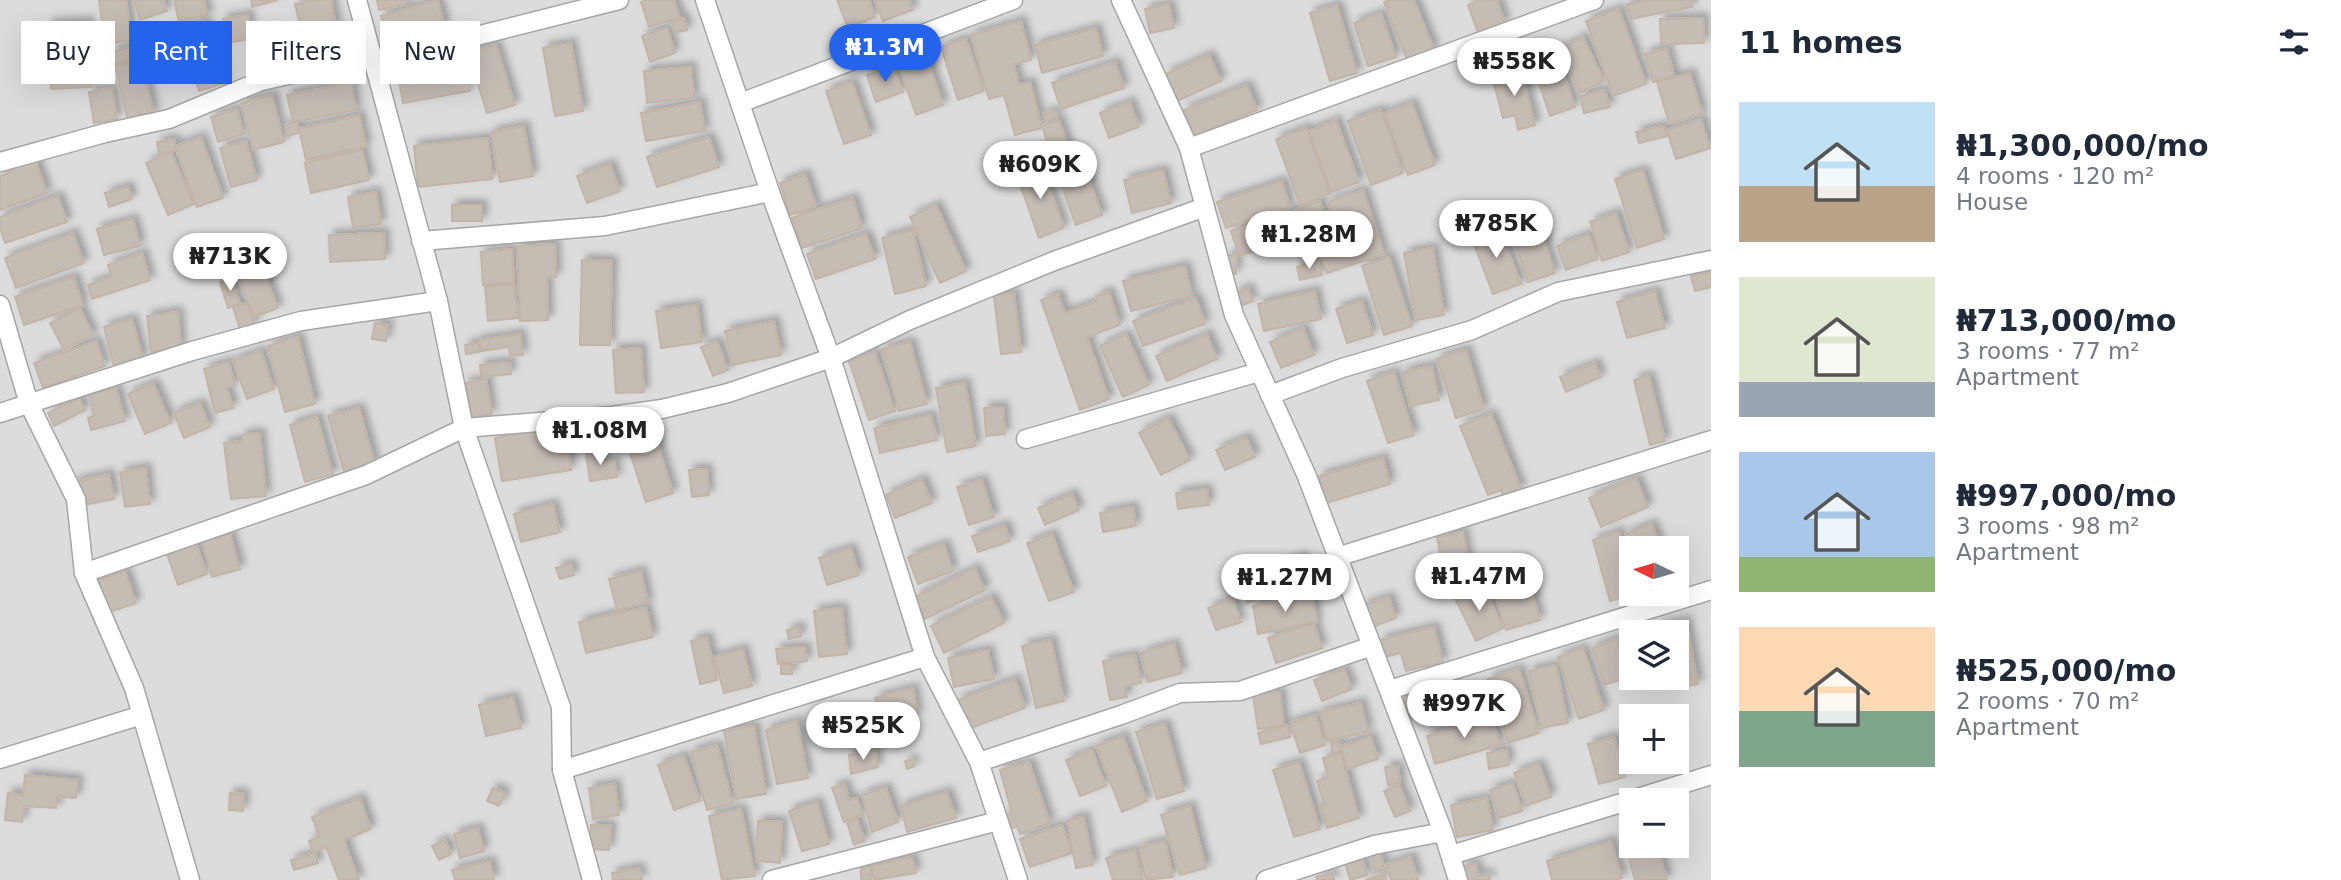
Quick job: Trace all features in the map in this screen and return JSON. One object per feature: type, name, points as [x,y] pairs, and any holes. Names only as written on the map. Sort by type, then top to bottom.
[{"type":"street","points":[[357,0],[438,301],[464,428],[561,707],[562,770],[592,880]]},
{"type":"street","points":[[0,162],[105,133],[169,119],[261,81],[373,60],[619,0]]},
{"type":"street","points":[[705,0],[770,192],[831,358],[925,657],[979,762],[1018,880]]},
{"type":"street","points":[[740,103],[1013,0]]},
{"type":"street","points":[[1121,0],[1189,148],[1234,314],[1306,474],[1443,832],[1458,880]]},
{"type":"street","points":[[1189,148],[1594,0]]},
{"type":"street","points":[[421,241],[605,226],[770,192]]},
{"type":"street","points":[[84,573],[366,475],[464,428],[612,416],[662,409],[728,393],[831,358],[910,320],[1018,275],[1205,207]]},
{"type":"street","points":[[1270,395],[1342,368],[1472,330],[1558,292],[1711,260]]},
{"type":"street","points":[[0,413],[192,351],[301,321],[438,301]]},
{"type":"street","points":[[0,305],[29,404],[76,499],[84,573],[134,688],[190,880]]},
{"type":"street","points":[[1026,439],[1259,372]]},
{"type":"street","points":[[1337,556],[1711,440]]},
{"type":"street","points":[[1389,690],[1711,590]]},
{"type":"street","points":[[979,762],[1180,693],[1240,691],[1373,646]]},
{"type":"street","points":[[562,770],[925,657]]},
{"type":"street","points":[[0,759],[142,715]]},
{"type":"street","points":[[1669,788],[1711,775]]},
{"type":"street","points":[[1451,855],[1619,804]]},
{"type":"street","points":[[772,880],[998,821]]},
{"type":"street","points":[[1266,880],[1374,845],[1443,832]]},
{"type":"shaded area","points":[[0,0],[1711,0],[1711,880],[0,880]]},
{"type":"building","points":[[99,0],[126,0],[129,40],[115,43],[115,21],[102,21]]},
{"type":"building","points":[[134,0],[163,0],[167,11],[140,20]]},
{"type":"building","points":[[174,0],[204,0],[208,15],[179,21]]},
{"type":"building","points":[[251,0],[278,0],[252,7]]},
{"type":"building","points":[[331,0],[335,21],[299,21],[295,4]]},
{"type":"building","points":[[377,0],[406,0],[407,4],[379,10]]},
{"type":"building","points":[[438,0],[443,21],[382,21],[381,16]]},
{"type":"building","points":[[674,0],[680,18],[649,27],[641,2]]},
{"type":"building","points":[[837,0],[869,0],[875,17],[848,28]]},
{"type":"building","points":[[875,0],[909,0],[913,10],[883,21]]},
{"type":"building","points":[[1414,0],[1434,50],[1407,60],[1384,2]]},
{"type":"building","points":[[1481,0],[1497,0],[1505,23],[1478,33],[1468,5]]},
{"type":"building","points":[[1650,0],[1691,0],[1692,7],[1630,19],[1627,4]]},
{"type":"building","points":[[1169,4],[1174,28],[1150,33],[1145,9]]},
{"type":"building","points":[[1337,5],[1357,73],[1330,81],[1310,13]]},
{"type":"building","points":[[1619,9],[1646,84],[1613,96],[1586,21]]},
{"type":"building","points":[[1381,13],[1396,57],[1368,66],[1354,23]]},
{"type":"building","points":[[248,15],[246,40],[232,42],[232,21],[223,19]]},
{"type":"building","points":[[684,18],[687,30],[675,33],[672,22]]},
{"type":"building","points":[[1703,18],[1704,43],[1661,44],[1660,19]]},
{"type":"building","points":[[1021,21],[1031,60],[1014,64],[1019,85],[1030,82],[1042,128],[1015,135],[1004,95],[989,99],[971,35]]},
{"type":"building","points":[[667,28],[675,53],[650,62],[642,36]]},
{"type":"building","points":[[1096,28],[1103,56],[1042,73],[1035,45]]},
{"type":"building","points":[[1583,37],[1604,81],[1580,93],[1559,49]]},
{"type":"building","points":[[966,39],[984,91],[958,100],[941,47]]},
{"type":"building","points":[[571,43],[583,111],[555,116],[543,48]]},
{"type":"building","points":[[496,45],[515,105],[487,113],[478,84],[480,84],[480,50]]},
{"type":"building","points":[[129,47],[129,60],[116,64],[115,51]]},
{"type":"building","points":[[1667,48],[1674,76],[1653,82],[1645,54]]},
{"type":"building","points":[[1556,52],[1575,107],[1550,116],[1532,61]]},
{"type":"building","points":[[925,53],[943,105],[916,115],[898,63]]},
{"type":"building","points":[[1209,55],[1221,81],[1177,101],[1166,74]]},
{"type":"building","points":[[1115,62],[1124,88],[1061,109],[1052,83]]},
{"type":"building","points":[[129,63],[129,84],[147,84],[154,114],[128,121],[115,66]]},
{"type":"building","points":[[893,66],[903,92],[876,102],[867,75]]},
{"type":"building","points":[[691,67],[694,98],[647,103],[644,71]]},
{"type":"building","points":[[1521,69],[1535,125],[1518,130],[1515,115],[1503,118],[1492,76]]},
{"type":"building","points":[[1690,73],[1702,114],[1669,123],[1657,82]]},
{"type":"building","points":[[852,82],[871,135],[844,144],[826,91]]},
{"type":"building","points":[[51,84],[91,84],[91,87],[51,89]]},
{"type":"building","points":[[197,84],[222,84],[199,91]]},
{"type":"building","points":[[351,84],[356,110],[293,122],[287,95]]},
{"type":"building","points":[[400,84],[469,84],[470,91],[403,103]]},
{"type":"building","points":[[1247,85],[1257,110],[1194,136],[1184,110]]},
{"type":"building","points":[[112,88],[117,119],[94,123],[89,92]]},
{"type":"building","points":[[1605,90],[1610,107],[1584,113],[1580,96]]},
{"type":"building","points":[[272,95],[284,142],[253,150],[241,103]]},
{"type":"building","points":[[700,102],[705,131],[646,141],[641,113]]},
{"type":"building","points":[[1130,102],[1139,127],[1109,138],[1100,113]]},
{"type":"building","points":[[1412,103],[1435,165],[1408,175],[1385,113]]},
{"type":"building","points":[[237,109],[244,134],[218,142],[211,117]]},
{"type":"building","points":[[1381,110],[1403,173],[1371,185],[1348,121]]},
{"type":"building","points":[[1056,111],[1057,117],[1045,121],[1043,114]]},
{"type":"building","points":[[359,115],[366,146],[306,160],[299,129]]},
{"type":"building","points":[[1701,119],[1710,148],[1676,159],[1667,130]]},
{"type":"building","points":[[1059,120],[1069,148],[1051,154],[1042,126]]},
{"type":"building","points":[[1336,120],[1359,182],[1331,192],[1309,131]]},
{"type":"building","points":[[297,122],[299,133],[287,136],[285,125]]},
{"type":"building","points":[[524,126],[533,176],[500,182],[491,132]]},
{"type":"building","points":[[1664,126],[1667,136],[1639,143],[1636,132]]},
{"type":"building","points":[[1306,128],[1330,194],[1300,205],[1276,139]]},
{"type":"building","points":[[201,137],[223,198],[197,207],[175,146]]},
{"type":"building","points":[[709,137],[719,167],[657,187],[647,157]]},
{"type":"building","points":[[488,138],[492,179],[418,187],[414,146]]},
{"type":"building","points":[[174,139],[175,151],[159,153],[157,142]]},
{"type":"building","points":[[246,141],[257,180],[231,187],[220,148]]},
{"type":"building","points":[[1042,149],[1044,158],[1032,160],[1030,151]]},
{"type":"building","points":[[362,150],[369,180],[311,193],[305,163]]},
{"type":"building","points":[[1078,150],[1102,215],[1076,225],[1052,160]]},
{"type":"building","points":[[171,152],[194,204],[168,215],[146,163]]},
{"type":"building","points":[[35,160],[47,193],[0,210],[0,176],[11,172],[10,169]]},
{"type":"building","points":[[610,164],[620,191],[587,203],[577,176]]},
{"type":"building","points":[[1041,164],[1064,228],[1039,238],[1016,173]]},
{"type":"building","points":[[1163,170],[1171,203],[1132,213],[1124,180]]},
{"type":"building","points":[[1643,170],[1664,239],[1637,248],[1615,179]]},
{"type":"building","points":[[805,174],[816,206],[790,215],[780,183]]},
{"type":"building","points":[[1282,181],[1290,207],[1226,228],[1217,202]]},
{"type":"building","points":[[128,187],[132,199],[109,207],[105,193]]},
{"type":"building","points":[[1363,190],[1384,254],[1327,273],[1322,260],[1361,247],[1349,211],[1333,217],[1328,202]]},
{"type":"building","points":[[376,192],[381,224],[353,228],[348,197]]},
{"type":"building","points":[[58,196],[67,222],[5,243],[0,217]]},
{"type":"building","points":[[853,198],[862,228],[802,248],[792,218]]},
{"type":"building","points":[[1320,201],[1326,219],[1287,233],[1281,215]]},
{"type":"building","points":[[452,205],[482,205],[482,221],[452,221]]},
{"type":"building","points":[[936,205],[966,271],[940,283],[910,217]]},
{"type":"building","points":[[1534,210],[1555,273],[1528,282],[1507,219]]},
{"type":"building","points":[[1616,213],[1629,252],[1602,261],[1590,222]]},
{"type":"building","points":[[1277,217],[1285,242],[1239,256],[1231,231]]},
{"type":"building","points":[[133,219],[140,246],[104,255],[97,229]]},
{"type":"building","points":[[1498,226],[1521,284],[1493,294],[1471,236]]},
{"type":"building","points":[[913,230],[926,286],[895,294],[882,238]]},
{"type":"building","points":[[73,233],[84,263],[16,288],[5,258]]},
{"type":"building","points":[[384,233],[385,259],[330,262],[329,235]]},
{"type":"building","points":[[866,234],[875,259],[816,279],[807,254]]},
{"type":"building","points":[[1589,234],[1598,259],[1566,270],[1557,246]]},
{"type":"building","points":[[555,244],[556,277],[547,278],[548,320],[520,321],[517,246]]},
{"type":"building","points":[[1433,248],[1444,315],[1416,320],[1404,253]]},
{"type":"building","points":[[512,249],[514,282],[483,285],[481,252]]},
{"type":"building","points":[[142,253],[150,280],[92,299],[88,285],[112,277],[108,265]]},
{"type":"building","points":[[1228,255],[1237,256],[1236,274],[1227,273]]},
{"type":"building","points":[[1389,257],[1412,326],[1384,335],[1362,266]]},
{"type":"building","points":[[582,260],[612,261],[610,345],[580,345]]},
{"type":"building","points":[[1318,261],[1322,275],[1300,280],[1297,267]]},
{"type":"building","points":[[1185,266],[1192,296],[1131,311],[1123,281]]},
{"type":"building","points":[[263,270],[278,308],[253,317],[239,279]]},
{"type":"building","points":[[1711,271],[1711,287],[1695,291],[1691,276]]},
{"type":"building","points":[[74,277],[83,305],[24,325],[15,297]]},
{"type":"building","points":[[231,278],[240,304],[228,308],[220,282]]},
{"type":"building","points":[[514,284],[518,318],[488,321],[485,286]]},
{"type":"building","points":[[1248,288],[1253,301],[1240,306],[1235,293]]},
{"type":"building","points":[[1315,291],[1321,319],[1264,331],[1258,304]]},
{"type":"building","points":[[1655,291],[1665,328],[1627,338],[1617,302]]},
{"type":"building","points":[[1109,292],[1120,325],[1087,337],[1109,399],[1080,410],[1041,300],[1058,294],[1065,313],[1098,301],[1096,296]]},
{"type":"building","points":[[1014,293],[1021,352],[1001,354],[994,296]]},
{"type":"building","points":[[1196,298],[1205,324],[1143,346],[1133,321]]},
{"type":"building","points":[[1362,301],[1373,335],[1347,343],[1336,309]]},
{"type":"building","points":[[247,303],[255,324],[240,329],[233,307]]},
{"type":"building","points":[[697,305],[702,342],[661,348],[656,311]]},
{"type":"building","points":[[80,308],[93,335],[64,350],[50,323]]},
{"type":"building","points":[[178,312],[181,349],[151,352],[147,316]]},
{"type":"building","points":[[132,319],[143,359],[114,367],[104,327]]},
{"type":"building","points":[[774,321],[781,355],[732,365],[725,331]]},
{"type":"building","points":[[375,323],[388,325],[386,341],[372,339]]},
{"type":"building","points":[[1303,328],[1314,355],[1281,368],[1270,342]]},
{"type":"building","points":[[520,334],[523,355],[510,356],[509,347],[481,351],[479,340]]},
{"type":"building","points":[[1126,334],[1149,385],[1123,397],[1100,346]]},
{"type":"building","points":[[1207,334],[1217,359],[1167,381],[1156,356]]},
{"type":"building","points":[[298,337],[315,404],[285,412],[268,346]]},
{"type":"building","points":[[96,341],[105,366],[43,388],[34,363]]},
{"type":"building","points":[[717,341],[728,370],[713,376],[701,347]]},
{"type":"building","points":[[910,342],[927,404],[899,411],[882,349]]},
{"type":"building","points":[[478,343],[479,352],[466,354],[465,345]]},
{"type":"building","points":[[641,348],[644,392],[616,393],[613,350]]},
{"type":"building","points":[[1466,350],[1484,409],[1456,418],[1437,359]]},
{"type":"building","points":[[261,351],[274,389],[247,399],[233,361]]},
{"type":"building","points":[[875,352],[895,411],[869,420],[849,361]]},
{"type":"building","points":[[229,362],[235,385],[227,387],[233,408],[215,413],[204,369]]},
{"type":"building","points":[[510,362],[511,374],[481,377],[480,365]]},
{"type":"building","points":[[1595,363],[1601,377],[1566,392],[1560,377]]},
{"type":"building","points":[[1432,366],[1439,400],[1410,406],[1403,372]]},
{"type":"building","points":[[1394,372],[1414,435],[1388,443],[1367,381]]},
{"type":"building","points":[[1649,376],[1665,441],[1650,445],[1634,380]]},
{"type":"building","points":[[486,379],[492,414],[472,418],[465,383]]},
{"type":"building","points":[[153,383],[171,423],[145,434],[128,394]]},
{"type":"building","points":[[965,383],[976,446],[947,452],[936,388]]},
{"type":"building","points":[[116,388],[125,421],[91,430],[88,418],[94,416],[89,395]]},
{"type":"building","points":[[79,398],[85,410],[54,426],[48,413]]},
{"type":"building","points":[[200,403],[210,427],[184,438],[174,413]]},
{"type":"building","points":[[1003,407],[1005,434],[986,436],[984,408]]},
{"type":"building","points":[[359,408],[375,464],[344,472],[328,416]]},
{"type":"building","points":[[1491,414],[1521,489],[1503,496],[1501,490],[1488,495],[1460,426]]},
{"type":"building","points":[[931,415],[937,440],[880,453],[874,428]]},
{"type":"building","points":[[317,417],[333,474],[305,482],[290,425]]},
{"type":"building","points":[[1168,418],[1190,460],[1161,475],[1139,433]]},
{"type":"building","points":[[565,425],[571,470],[502,481],[495,438]]},
{"type":"building","points":[[653,429],[673,493],[646,502],[625,438]]},
{"type":"building","points":[[260,433],[266,496],[231,499],[224,443],[242,441],[242,435]]},
{"type":"building","points":[[1246,437],[1255,457],[1225,470],[1216,450]]},
{"type":"building","points":[[601,451],[603,463],[614,461],[617,477],[590,481],[586,454]]},
{"type":"building","points":[[1383,458],[1390,484],[1326,503],[1319,476]]},
{"type":"building","points":[[146,468],[150,504],[125,507],[120,472]]},
{"type":"building","points":[[707,469],[709,495],[692,497],[689,470]]},
{"type":"building","points":[[109,474],[114,499],[78,506],[73,482]]},
{"type":"building","points":[[1636,478],[1648,507],[1601,527],[1589,498]]},
{"type":"building","points":[[922,479],[932,503],[895,518],[886,495]]},
{"type":"building","points":[[982,480],[994,517],[969,525],[957,487]]},
{"type":"building","points":[[1207,489],[1209,505],[1178,509],[1176,493]]},
{"type":"building","points":[[1072,494],[1079,510],[1045,525],[1038,508]]},
{"type":"building","points":[[553,504],[560,532],[521,542],[514,514]]},
{"type":"building","points":[[1133,507],[1136,526],[1103,532],[1100,513]]},
{"type":"building","points":[[1652,524],[1656,536],[1627,536],[1626,534]]},
{"type":"building","points":[[1005,525],[1010,541],[978,552],[972,536]]},
{"type":"building","points":[[1463,532],[1471,574],[1445,579],[1437,537]]},
{"type":"building","points":[[1619,532],[1619,598],[1610,601],[1593,540]]},
{"type":"building","points":[[230,534],[240,569],[212,577],[202,542]]},
{"type":"building","points":[[1052,534],[1074,592],[1049,601],[1027,543]]},
{"type":"building","points":[[196,543],[207,574],[178,585],[167,554]]},
{"type":"building","points":[[944,544],[953,571],[918,584],[908,557]]},
{"type":"building","points":[[851,548],[859,575],[827,585],[819,558]]},
{"type":"building","points":[[1302,556],[1310,580],[1247,603],[1238,580]]},
{"type":"building","points":[[1522,560],[1540,620],[1506,630],[1488,571]]},
{"type":"building","points":[[571,564],[574,575],[560,579],[556,568]]},
{"type":"building","points":[[975,568],[985,590],[925,619],[915,597]]},
{"type":"building","points":[[125,571],[136,603],[109,612],[98,580]]},
{"type":"building","points":[[641,571],[648,602],[617,610],[609,579]]},
{"type":"building","points":[[1483,585],[1503,628],[1476,641],[1455,598]]},
{"type":"building","points":[[1312,594],[1317,622],[1258,634],[1253,606]]},
{"type":"building","points":[[991,597],[1004,623],[944,653],[931,626]]},
{"type":"building","points":[[1389,597],[1396,618],[1370,628],[1362,606]]},
{"type":"building","points":[[1233,599],[1241,622],[1216,630],[1208,608]]},
{"type":"building","points":[[646,607],[653,637],[586,653],[579,622]]},
{"type":"building","points":[[842,608],[847,654],[819,657],[814,611]]},
{"type":"building","points":[[1314,623],[1322,648],[1276,663],[1268,638]]},
{"type":"building","points":[[799,627],[801,636],[789,639],[787,630]]},
{"type":"building","points":[[1434,627],[1443,662],[1406,671],[1401,653],[1384,657],[1380,640]]},
{"type":"building","points":[[707,637],[717,680],[700,684],[691,641]]},
{"type":"building","points":[[1689,637],[1698,684],[1689,686]]},
{"type":"building","points":[[1617,639],[1619,680],[1604,685],[1592,648]]},
{"type":"building","points":[[1051,640],[1064,701],[1036,708],[1022,646]]},
{"type":"building","points":[[1174,644],[1182,673],[1148,682],[1141,653]]},
{"type":"building","points":[[805,647],[807,661],[778,664],[776,649]]},
{"type":"building","points":[[1583,648],[1604,710],[1579,719],[1558,657]]},
{"type":"building","points":[[743,649],[752,686],[724,693],[714,657]]},
{"type":"building","points":[[988,650],[994,679],[954,687],[948,658]]},
{"type":"building","points":[[1135,655],[1141,683],[1125,686],[1127,697],[1110,700],[1103,661]]},
{"type":"building","points":[[792,664],[792,674],[781,674],[781,665]]},
{"type":"building","points":[[1556,665],[1568,723],[1541,728],[1529,671]]},
{"type":"building","points":[[1344,669],[1352,689],[1322,701],[1314,680]]},
{"type":"building","points":[[1519,669],[1539,733],[1508,743],[1488,679]]},
{"type":"building","points":[[1015,679],[1025,708],[968,729],[958,700]]},
{"type":"building","points":[[913,688],[918,715],[883,724],[875,698]]},
{"type":"building","points":[[1484,688],[1491,709],[1463,717],[1457,696]]},
{"type":"building","points":[[1417,690],[1427,711],[1407,721],[1397,700]]},
{"type":"building","points":[[1280,692],[1284,725],[1258,729],[1253,695]]},
{"type":"building","points":[[513,697],[521,728],[486,736],[479,705]]},
{"type":"building","points":[[1361,703],[1368,732],[1327,741],[1320,712]]},
{"type":"building","points":[[1316,715],[1325,745],[1300,753],[1290,723]]},
{"type":"building","points":[[1492,717],[1500,745],[1435,764],[1427,736]]},
{"type":"building","points":[[797,721],[808,778],[777,784],[766,730]]},
{"type":"building","points":[[1165,724],[1184,791],[1157,799],[1136,732]]},
{"type":"building","points":[[1287,725],[1290,737],[1261,744],[1258,733]]},
{"type":"building","points":[[754,726],[766,794],[736,799],[724,731]]},
{"type":"building","points":[[1123,736],[1147,801],[1122,812],[1096,746]]},
{"type":"building","points":[[1371,737],[1378,759],[1347,769],[1341,746]]},
{"type":"building","points":[[1614,737],[1619,755],[1619,774],[1624,774],[1625,777],[1599,784],[1588,744]]},
{"type":"building","points":[[1331,742],[1338,742],[1339,752],[1332,753]]},
{"type":"building","points":[[717,745],[733,803],[707,810],[691,752]]},
{"type":"building","points":[[875,750],[878,767],[851,774],[849,755]]},
{"type":"building","points":[[1092,750],[1106,786],[1080,796],[1066,760]]},
{"type":"building","points":[[1507,750],[1509,765],[1489,769],[1487,753]]},
{"type":"building","points":[[1341,753],[1359,818],[1327,828],[1317,781],[1328,778],[1323,758]]},
{"type":"building","points":[[684,756],[700,801],[674,810],[658,765]]},
{"type":"building","points":[[912,759],[915,766],[907,769],[905,761]]},
{"type":"building","points":[[1029,762],[1050,823],[1020,834],[1017,826],[1010,829],[1005,814],[1012,813],[1000,770]]},
{"type":"building","points":[[1299,762],[1320,829],[1294,837],[1273,770]]},
{"type":"building","points":[[1539,764],[1551,797],[1526,806],[1514,773]]},
{"type":"building","points":[[1398,766],[1400,783],[1388,785],[1385,767]]},
{"type":"building","points":[[25,775],[78,780],[76,798],[57,797],[56,808],[24,806],[22,822],[5,820],[8,793],[23,795]]},
{"type":"building","points":[[1513,783],[1522,811],[1499,818],[1490,790]]},
{"type":"building","points":[[615,784],[619,815],[593,819],[589,788]]},
{"type":"building","points":[[845,784],[849,800],[857,798],[863,815],[844,822],[832,788]]},
{"type":"building","points":[[1399,785],[1410,811],[1395,817],[1384,791]]},
{"type":"building","points":[[493,788],[505,793],[499,806],[487,801]]},
{"type":"building","points":[[886,788],[898,822],[872,832],[862,795]]},
{"type":"building","points":[[947,792],[956,818],[907,832],[901,806]]},
{"type":"building","points":[[230,793],[244,794],[243,811],[229,810]]},
{"type":"building","points":[[360,798],[371,829],[344,840],[359,880],[339,880],[326,847],[313,852],[309,841],[319,837],[312,817]]},
{"type":"building","points":[[1487,798],[1493,830],[1457,837],[1451,805]]},
{"type":"building","points":[[817,802],[829,844],[802,851],[789,811]]},
{"type":"building","points":[[1190,806],[1206,868],[1180,875],[1161,815]]},
{"type":"building","points":[[741,809],[755,876],[722,880],[709,816]]},
{"type":"building","points":[[1084,817],[1093,865],[1076,868],[1067,820]]},
{"type":"building","points":[[857,819],[865,841],[854,845],[847,822]]},
{"type":"building","points":[[758,821],[782,822],[780,863],[756,861]]},
{"type":"building","points":[[591,825],[611,826],[609,850],[589,849]]},
{"type":"building","points":[[1062,825],[1072,853],[1030,867],[1020,839]]},
{"type":"building","points":[[478,828],[484,851],[460,858],[454,834]]},
{"type":"building","points":[[445,840],[451,854],[439,860],[432,846]]},
{"type":"building","points":[[1165,841],[1173,877],[1146,880],[1139,847]]},
{"type":"building","points":[[1611,841],[1622,878],[1552,880],[1547,861]]},
{"type":"building","points":[[1380,849],[1384,870],[1375,872],[1371,851]]},
{"type":"building","points":[[1135,850],[1143,880],[1113,880],[1106,858]]},
{"type":"building","points":[[315,853],[318,863],[294,870],[291,860]]},
{"type":"building","points":[[912,857],[916,873],[874,880],[871,866]]},
{"type":"building","points":[[1362,857],[1367,875],[1350,880],[1345,863]]},
{"type":"building","points":[[1411,857],[1418,880],[1391,880],[1386,865]]},
{"type":"building","points":[[1628,858],[1661,858],[1667,880],[1635,880]]},
{"type":"building","points":[[490,861],[494,880],[455,880],[452,870]]},
{"type":"building","points":[[1476,864],[1478,876],[1489,874],[1490,880],[1465,880],[1462,866]]},
{"type":"building","points":[[870,867],[871,880],[861,880],[861,868]]},
{"type":"building","points":[[639,868],[642,880],[613,880],[612,873]]},
{"type":"building","points":[[1332,873],[1334,880],[1317,880],[1316,877]]},
{"type":"building","points":[[1384,874],[1386,880],[1365,880]]}]
